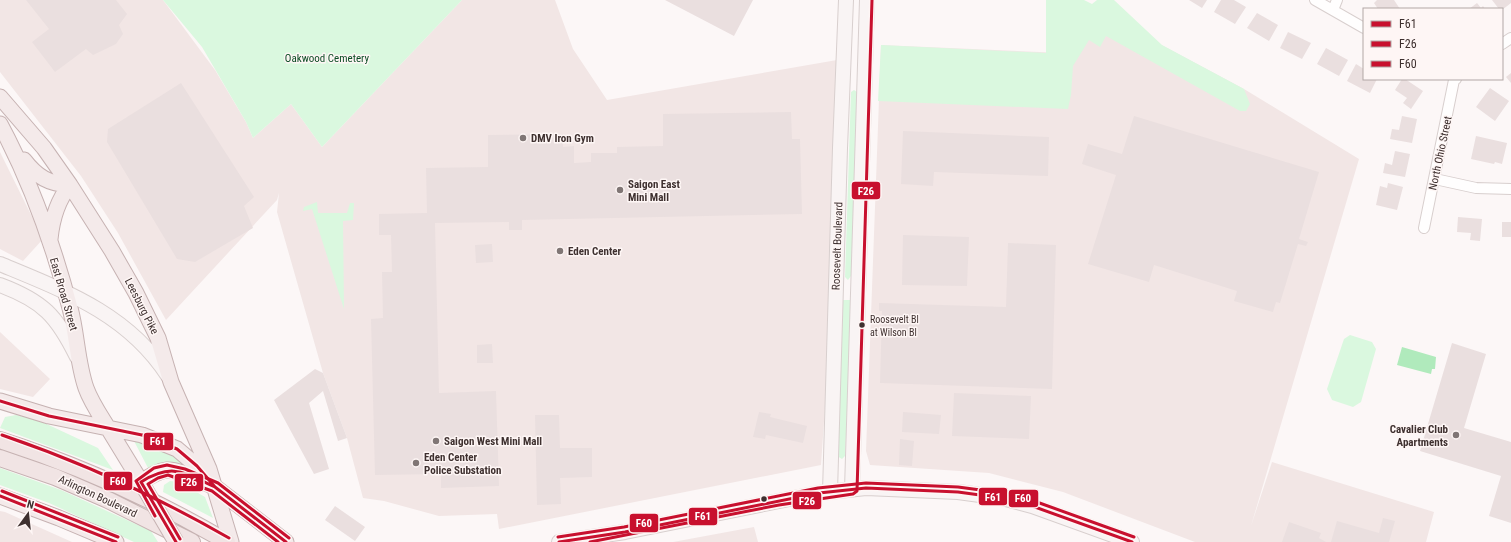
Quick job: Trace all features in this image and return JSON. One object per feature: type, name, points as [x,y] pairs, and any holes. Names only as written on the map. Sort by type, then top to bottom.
[{"type":"highway","name":"Arlington Boulevard","points":[[0,440],[56,458],[109,480],[153,501],[227,542]]},
{"type":"highway","name":"Arlington Boulevard","points":[[0,458],[55,476],[108,500],[192,542]]},
{"type":"main road","name":"Roosevelt Boulevard","points":[[830,492],[846,0]]},
{"type":"main road","name":"Roosevelt Boulevard","points":[[852,489],[867,0]]},
{"type":"main road","name":"Leesburg Pike","points":[[0,97],[44,148],[70,185],[112,251],[136,293],[158,338],[171,382],[209,469],[231,542]]},
{"type":"main road","name":"East Broad Street","points":[[0,124],[27,178],[50,243],[76,335],[79,360],[86,388],[141,482]]},
{"type":"main road","points":[[10,142],[32,171],[41,178],[58,184],[70,185],[58,204],[52,223],[50,243]]},
{"type":"main road","points":[[0,264],[64,290],[95,306],[123,327],[151,354],[171,382]]},
{"type":"main road","points":[[0,285],[20,292],[36,300],[46,309],[68,338],[79,360]]},
{"type":"main road","points":[[0,401],[49,416],[142,435],[177,449],[198,466],[215,487],[286,542]]},
{"type":"main road","points":[[176,542],[141,482],[156,473],[168,470],[179,472],[215,487]]},
{"type":"main road","points":[[559,542],[625,532],[657,524],[852,489],[952,492],[1002,498],[1032,506],[1132,542]]},
{"type":"main road","points":[[0,496],[59,518],[116,542]]},
{"type":"street","points":[[1315,0],[1363,27]]},
{"type":"street","points":[[1332,10],[1337,0]]},
{"type":"street","name":"North Ohio Street","points":[[1424,228],[1454,80]]},
{"type":"street","points":[[1435,179],[1476,188],[1511,189]]},
{"type":"shaded area","name":"Eden Center","points":[[0,0],[163,0],[215,70],[246,122],[253,138],[291,104],[322,147],[462,0],[555,0],[573,49],[607,100],[837,60],[826,392],[821,465],[499,529],[497,514],[439,516],[384,501],[363,498],[347,438],[323,373],[277,212],[279,193],[277,200],[166,320],[118,233],[81,176],[0,72]]},
{"type":"shaded area","points":[[1077,0],[1244,89],[1359,159],[1251,526],[1272,462],[1434,512],[1426,542],[1195,542],[1063,492],[989,473],[870,465],[866,451],[881,45],[1063,53]]},
{"type":"shaded area","points":[[0,152],[43,239],[23,261],[0,249]]},
{"type":"shaded area","points":[[0,332],[50,379],[33,397],[0,389]]},
{"type":"shaded area","points":[[1402,347],[1436,357],[1435,369],[1432,369],[1431,374],[1397,365]]},
{"type":"shaded area","points":[[0,511],[5,512],[72,542],[0,542]]},
{"type":"shaded area","points":[[754,527],[758,542],[673,542]]},
{"type":"green space","name":"Oakwood Cemetery","points":[[163,0],[462,0],[322,147],[291,104],[253,138],[246,122],[202,47]]},
{"type":"green space","points":[[1046,0],[1084,0],[1092,4],[1097,0],[1114,0],[1162,45],[1244,89],[1250,104],[1246,111],[1240,111],[1106,36],[1100,47],[1089,40],[1073,66],[1071,95],[1068,109],[878,101],[881,45],[1046,53]]},
{"type":"green space","points":[[854,90],[857,92],[851,276],[848,280],[845,277],[851,92]]},
{"type":"green space","points":[[317,202],[318,213],[347,213],[350,203],[354,203],[353,220],[343,221],[344,309],[312,209],[303,211],[304,207]]},
{"type":"green space","points":[[843,300],[852,300],[845,456],[842,459],[837,456]]},
{"type":"green space","points":[[1350,335],[1372,342],[1376,349],[1361,402],[1353,407],[1332,400],[1327,389],[1344,339]]},
{"type":"green space","points":[[16,415],[38,420],[98,448],[113,470],[0,428],[5,417]]},
{"type":"green space","points":[[134,441],[154,447],[174,456],[185,465],[177,466],[160,464],[148,468]]},
{"type":"green space","points":[[0,468],[61,490],[151,531],[158,542],[134,542],[49,503],[0,485]]},
{"type":"green space","points":[[170,481],[179,482],[205,497],[213,518],[163,492],[164,485]]},
{"type":"building","points":[[26,0],[116,0],[127,14],[119,25],[123,34],[116,44],[93,55],[86,49],[55,72],[32,42],[49,29]]},
{"type":"building","points":[[665,0],[753,0],[734,36]]},
{"type":"building","points":[[1189,0],[1207,0],[1202,8]]},
{"type":"building","points":[[1221,0],[1234,0],[1246,7],[1235,24],[1214,12]]},
{"type":"building","points":[[1377,0],[1394,0],[1399,8],[1377,8],[1374,3]]},
{"type":"building","points":[[1492,0],[1511,0],[1511,3],[1503,9],[1498,8]]},
{"type":"building","points":[[1477,3],[1481,8],[1470,8]]},
{"type":"building","points":[[1257,13],[1278,25],[1269,41],[1247,28]]},
{"type":"building","points":[[1288,32],[1311,43],[1302,59],[1280,48]]},
{"type":"building","points":[[1326,48],[1348,60],[1339,76],[1317,64]]},
{"type":"building","points":[[1356,64],[1363,68],[1363,80],[1376,80],[1370,93],[1347,81]]},
{"type":"building","points":[[1511,73],[1511,83],[1506,77]]},
{"type":"building","points":[[1401,80],[1406,80],[1423,91],[1411,109],[1403,103],[1407,98],[1395,90]]},
{"type":"building","points":[[181,83],[254,197],[244,206],[253,228],[195,262],[177,259],[107,142],[108,129]]},
{"type":"building","points":[[1490,88],[1509,101],[1495,121],[1476,107]]},
{"type":"building","points":[[791,112],[792,139],[800,139],[802,214],[522,220],[522,230],[509,230],[509,222],[435,223],[439,393],[496,391],[499,486],[441,488],[441,474],[375,475],[371,319],[383,318],[382,272],[392,272],[391,235],[379,235],[379,214],[427,213],[426,168],[488,167],[488,135],[563,134],[563,147],[574,146],[574,163],[591,162],[591,153],[617,153],[617,147],[663,146],[663,114]]},
{"type":"building","points":[[1134,116],[1319,172],[1299,239],[1308,242],[1306,246],[1298,244],[1280,303],[1276,302],[1273,312],[1234,301],[1237,291],[1154,265],[1149,282],[1088,264],[1116,175],[1082,164],[1088,144],[1122,154]]},
{"type":"building","points":[[1402,116],[1417,119],[1412,143],[1390,139],[1392,129],[1399,130]]},
{"type":"building","points":[[903,131],[1049,137],[1048,176],[934,172],[933,186],[901,184]]},
{"type":"building","points":[[1476,136],[1507,143],[1502,164],[1495,162],[1494,164],[1471,159]]},
{"type":"building","points":[[1395,151],[1410,154],[1405,177],[1383,173],[1385,163],[1392,165]]},
{"type":"building","points":[[1388,183],[1403,187],[1397,210],[1376,205],[1380,186],[1387,188]]},
{"type":"building","points":[[1458,217],[1482,219],[1480,241],[1470,240],[1471,233],[1457,232]]},
{"type":"building","points":[[1502,222],[1511,222],[1511,237],[1502,237]]},
{"type":"building","points":[[903,235],[969,237],[967,286],[902,285]]},
{"type":"building","points":[[1008,243],[1056,245],[1052,389],[880,383],[882,311],[879,311],[879,303],[1006,307]]},
{"type":"building","points":[[492,244],[493,262],[476,263],[475,245]]},
{"type":"building","name":"Cavalier Club Apartments","points":[[1452,343],[1486,354],[1464,428],[1511,442],[1511,523],[1489,516],[1501,476],[1420,451]]},
{"type":"building","points":[[492,344],[493,363],[477,363],[477,345]]},
{"type":"building","points":[[315,369],[323,373],[347,438],[338,441],[323,391],[309,403],[329,469],[314,474],[274,400]]},
{"type":"building","points":[[954,393],[1031,396],[1029,439],[952,436]]},
{"type":"building","points":[[759,412],[771,414],[770,417],[807,426],[803,443],[766,435],[765,439],[753,437]]},
{"type":"building","points":[[903,412],[941,415],[939,434],[902,432]]},
{"type":"building","points":[[535,415],[559,415],[560,448],[592,448],[592,477],[560,478],[561,504],[537,505]]},
{"type":"building","points":[[900,439],[914,441],[912,466],[899,465]]},
{"type":"building","points":[[335,506],[365,527],[355,541],[325,520]]},
{"type":"building","points":[[1383,518],[1395,521],[1389,542],[1331,542],[1337,521],[1379,533]]},
{"type":"building","points":[[1289,522],[1321,533],[1319,538],[1326,542],[1282,542]]},
{"type":"transit line","name":"F26","points":[[590,542],[779,505],[853,494],[857,491],[872,0]]},
{"type":"transit line","name":"F61","points":[[0,401],[49,416],[142,435],[177,449],[197,466],[215,487],[286,542]]},
{"type":"transit line","name":"F60","points":[[2,435],[31,445],[118,481],[174,508],[229,538]]},
{"type":"transit line","name":"F60","points":[[155,516],[136,481],[154,468],[167,465],[185,469],[218,483],[289,538]]},
{"type":"transit line","name":"F61","points":[[176,542],[141,482],[162,472],[170,471],[186,474],[215,487]]},
{"type":"transit line","name":"F26","points":[[180,539],[148,484],[158,478],[168,475],[212,491],[278,542]]},
{"type":"transit line","name":"F60","points":[[558,537],[624,527],[818,488],[866,483],[958,487],[1003,493],[1034,501],[1134,537]]},
{"type":"transit line","name":"F61","points":[[559,542],[625,532],[819,493],[866,488],[958,492],[1002,498],[1032,506],[1132,542]]},
{"type":"transit line","name":"F60","points":[[2,491],[118,537]]},
{"type":"transit line","name":"F61","points":[[0,496],[116,542]]},
{"type":"place","name":"DMV Iron Gym","points":[[523,138]]},
{"type":"place","name":"Saigon East Mini Mall","points":[[620,190]]},
{"type":"place","name":"Eden Center","points":[[560,251]]},
{"type":"place","name":"Roosevelt Bl at Wilson Bl","points":[[862,325]]},
{"type":"place","name":"Cavalier Club Apartments","points":[[1456,435]]},
{"type":"place","name":"Saigon West Mini Mall","points":[[436,441]]},
{"type":"place","name":"Eden Center Police Substation","points":[[416,463]]}]
